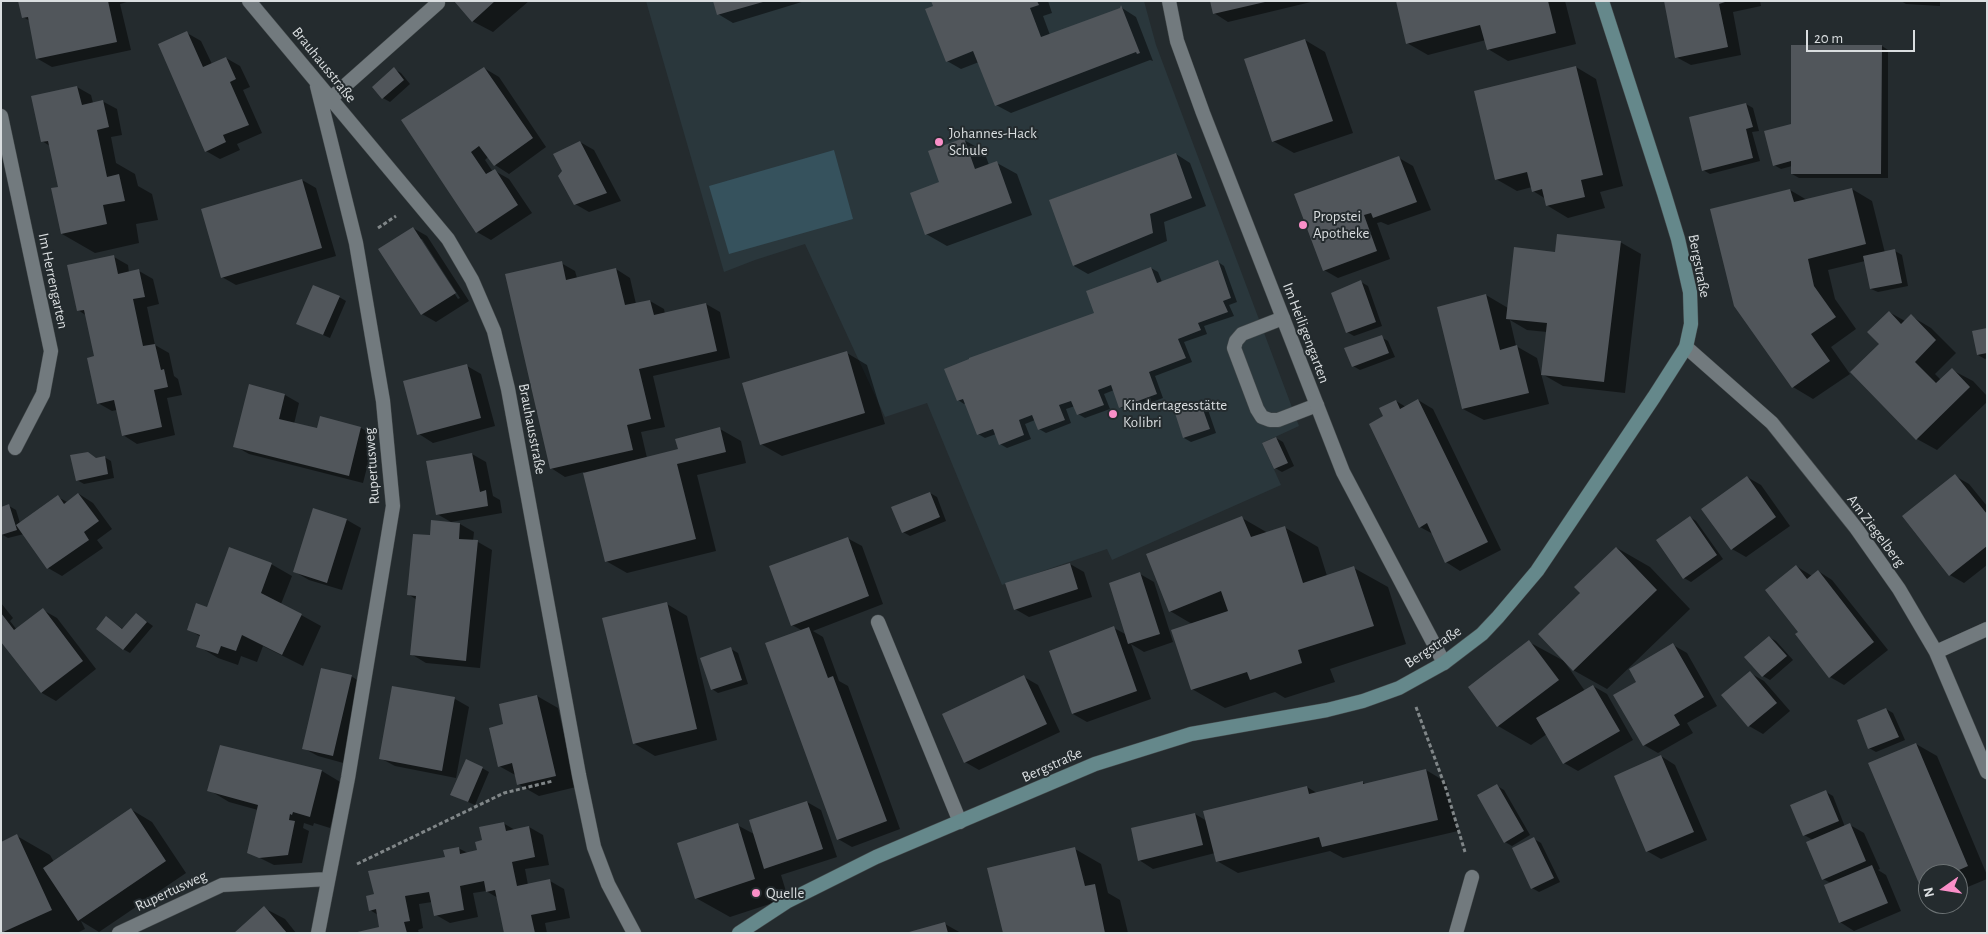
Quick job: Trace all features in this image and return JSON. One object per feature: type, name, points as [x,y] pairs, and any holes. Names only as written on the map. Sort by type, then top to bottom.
[{"type":"main road","name":"Bergstraße","points":[[739,933],[788,901],[876,857],[1095,764],[1190,734],[1327,710],[1363,701],[1399,688],[1444,663],[1482,634],[1536,571],[1654,397],[1686,347],[1691,324],[1690,292],[1678,239],[1602,1]]},
{"type":"street","name":"Brauhausstraße","points":[[249,1],[448,239],[472,280],[494,331],[508,390],[594,847],[608,884],[634,933]]},
{"type":"street","name":"Im Heiligengarten","points":[[1169,1],[1177,41],[1190,77],[1342,472],[1444,663]]},
{"type":"street","points":[[330,99],[438,3]]},
{"type":"street","name":"Rupertusweg","points":[[316,82],[356,243],[384,400],[393,506],[348,778],[318,933]]},
{"type":"street","name":"Im Herrengarten","points":[[1,116],[51,351],[43,394],[15,448]]},
{"type":"street","points":[[1283,318],[1242,334],[1236,341],[1234,348],[1257,409],[1262,416],[1270,420],[1278,420],[1316,405]]},
{"type":"street","name":"Am Ziegelberg","points":[[1686,347],[1772,423],[1856,528],[1899,589],[1936,652],[1987,772]]},
{"type":"street","points":[[878,622],[960,822]]},
{"type":"street","points":[[1936,652],[1987,629]]},
{"type":"street","points":[[1456,933],[1472,877]]},
{"type":"street","name":"Rupertusweg","points":[[119,933],[222,885],[328,879]]},
{"type":"path","points":[[1421,719],[1446,789],[1472,877]]},
{"type":"path","points":[[328,879],[504,793],[579,775]]},
{"type":"shaded area","name":"Johannes-Hack Schule","points":[[646,1],[1144,1],[1156,45],[1299,426],[1262,443],[1281,485],[1112,560],[1107,549],[1002,585],[927,403],[885,417],[805,244],[724,272]]},
{"type":"shaded area","points":[[834,150],[853,219],[729,254],[709,186]]},
{"type":"building","points":[[18,1],[108,1],[117,42],[36,59],[28,17],[22,18]]},
{"type":"building","points":[[454,1],[495,1],[472,22]]},
{"type":"building","points":[[713,1],[763,1],[763,2],[717,15]]},
{"type":"building","points":[[931,1],[1037,1],[1039,5],[1030,8],[1041,37],[1120,8],[1121,5],[1140,53],[1137,54],[1136,52],[995,106],[973,51],[946,62],[925,9],[933,6]]},
{"type":"building","points":[[1210,1],[1265,1],[1265,2],[1213,14]]},
{"type":"building","points":[[1396,1],[1548,1],[1556,33],[1487,50],[1480,25],[1406,44]]},
{"type":"building","points":[[1664,1],[1728,1],[1719,4],[1728,47],[1675,58]]},
{"type":"building","points":[[187,31],[203,67],[226,57],[236,79],[230,82],[249,125],[223,135],[226,142],[205,152],[158,44]]},
{"type":"building","points":[[1305,39],[1333,121],[1272,142],[1244,59]]},
{"type":"building","points":[[1791,45],[1882,45],[1881,174],[1791,174],[1791,161],[1773,166],[1764,131],[1791,124]]},
{"type":"building","points":[[1576,66],[1603,175],[1581,180],[1585,197],[1546,206],[1542,189],[1532,192],[1527,172],[1495,180],[1474,91]]},
{"type":"building","points":[[394,67],[404,80],[382,99],[372,87]]},
{"type":"building","points":[[484,67],[533,138],[494,166],[479,146],[471,152],[486,174],[495,169],[518,205],[476,233],[401,120]]},
{"type":"building","points":[[77,86],[82,105],[103,100],[109,127],[97,130],[107,177],[119,174],[125,201],[103,205],[107,224],[61,234],[51,188],[58,187],[48,141],[41,142],[31,96]]},
{"type":"building","points":[[1746,103],[1753,127],[1746,129],[1753,158],[1702,171],[1689,117]]},
{"type":"building","points":[[964,138],[975,169],[997,161],[1012,203],[925,235],[910,193],[939,182],[928,151]]},
{"type":"building","points":[[580,141],[607,193],[574,205],[558,176],[562,171],[553,154]]},
{"type":"building","points":[[1176,153],[1192,198],[1150,214],[1153,233],[1073,266],[1049,200]]},
{"type":"building","points":[[1399,156],[1417,202],[1373,218],[1371,213],[1364,215],[1377,251],[1323,271],[1294,194]]},
{"type":"building","points":[[302,179],[322,248],[221,278],[201,209]]},
{"type":"building","points":[[1852,188],[1866,244],[1808,259],[1814,286],[1836,317],[1811,334],[1830,361],[1792,388],[1734,306],[1710,209],[1790,189],[1794,202]]},
{"type":"building","points":[[413,227],[456,293],[421,315],[378,249]]},
{"type":"building","points":[[1557,234],[1621,241],[1604,382],[1541,375],[1547,323],[1506,319],[1514,247],[1555,252]]},
{"type":"building","points":[[1895,249],[1902,283],[1870,289],[1863,256]]},
{"type":"building","points":[[114,255],[118,274],[139,269],[145,297],[133,299],[143,346],[155,344],[161,370],[164,369],[168,387],[154,390],[162,427],[122,436],[114,400],[97,404],[87,358],[94,356],[84,310],[77,311],[67,265]]},
{"type":"building","points":[[1218,260],[1231,298],[1223,301],[1228,312],[1198,323],[1201,330],[1178,339],[1186,358],[1149,372],[1157,394],[1119,408],[1111,385],[1098,390],[1104,405],[1077,415],[1071,401],[1059,405],[1065,420],[1038,430],[1032,415],[1019,420],[1024,435],[999,445],[993,429],[977,435],[963,399],[957,401],[944,369],[969,358],[1094,313],[1086,291],[1151,267],[1157,283]]},
{"type":"building","points":[[562,261],[566,280],[616,268],[625,305],[650,300],[654,315],[706,303],[717,351],[639,369],[651,419],[627,425],[633,450],[550,469],[505,274]]},
{"type":"building","points":[[1361,280],[1376,322],[1346,333],[1331,293]]},
{"type":"building","points":[[313,285],[340,296],[323,335],[296,324]]},
{"type":"building","points":[[1486,294],[1500,350],[1517,345],[1529,393],[1462,409],[1437,307]]},
{"type":"building","points":[[1889,311],[1901,324],[1911,314],[1936,340],[1915,362],[1936,383],[1952,368],[1970,387],[1916,440],[1850,372],[1879,344],[1867,332]]},
{"type":"building","points":[[1987,328],[1987,353],[1977,355],[1972,331]]},
{"type":"building","points":[[1382,335],[1389,353],[1352,367],[1344,348]]},
{"type":"building","points":[[847,351],[865,413],[760,445],[742,383]]},
{"type":"building","points":[[467,364],[481,418],[417,435],[403,381]]},
{"type":"building","points":[[249,384],[285,394],[279,419],[317,428],[320,416],[361,427],[349,476],[233,447]]},
{"type":"building","points":[[1418,399],[1488,542],[1445,563],[1427,523],[1419,528],[1369,424],[1383,416],[1379,408],[1396,400],[1400,409]]},
{"type":"building","points":[[1200,401],[1210,429],[1183,438],[1174,410]]},
{"type":"building","points":[[720,427],[726,452],[677,464],[696,539],[605,562],[583,473],[678,449],[675,439]]},
{"type":"building","points":[[1276,437],[1288,463],[1274,469],[1262,443]]},
{"type":"building","points":[[88,452],[96,458],[105,456],[108,474],[76,481],[70,455]]},
{"type":"building","points":[[472,453],[480,492],[486,490],[488,506],[436,515],[426,461]]},
{"type":"building","points":[[1955,474],[1987,514],[1987,546],[1949,576],[1902,516]]},
{"type":"building","points":[[1747,476],[1776,517],[1731,550],[1701,509]]},
{"type":"building","points":[[930,492],[940,517],[902,533],[891,507]]},
{"type":"building","points":[[78,493],[99,521],[84,532],[89,540],[47,569],[16,525],[58,495],[64,504]]},
{"type":"building","points":[[9,504],[17,530],[1,535],[1,507]]},
{"type":"building","points":[[313,508],[347,519],[327,583],[293,572]]},
{"type":"building","points":[[1242,516],[1251,537],[1285,526],[1303,583],[1354,566],[1374,626],[1298,650],[1302,663],[1250,680],[1247,672],[1191,690],[1171,630],[1228,611],[1221,591],[1169,612],[1146,554]]},
{"type":"building","points":[[1690,516],[1717,555],[1683,579],[1656,540]]},
{"type":"building","points":[[431,520],[460,523],[459,539],[478,540],[466,661],[410,655],[416,596],[407,595],[413,534],[430,535]]},
{"type":"building","points":[[848,537],[869,596],[791,626],[769,566]]},
{"type":"building","points":[[229,547],[272,563],[261,593],[302,614],[282,655],[242,635],[236,651],[221,646],[218,654],[196,647],[200,635],[187,630],[196,603],[207,607]]},
{"type":"building","points":[[1616,547],[1657,590],[1573,671],[1538,634],[1580,593],[1574,587]]},
{"type":"building","points":[[1070,563],[1078,589],[1014,610],[1005,583]]},
{"type":"building","points":[[1796,565],[1807,579],[1818,570],[1874,642],[1829,678],[1795,634],[1798,632],[1765,590]]},
{"type":"building","points":[[1140,572],[1160,634],[1128,644],[1109,583]]},
{"type":"building","points":[[667,602],[697,729],[633,744],[602,618]]},
{"type":"building","points":[[43,608],[83,661],[41,693],[1,642],[1,613],[14,630]]},
{"type":"building","points":[[136,613],[147,622],[123,650],[96,629],[106,616],[122,629]]},
{"type":"building","points":[[1114,626],[1137,691],[1072,714],[1049,651]]},
{"type":"building","points":[[809,627],[828,678],[833,676],[887,821],[837,840],[765,643]]},
{"type":"building","points":[[1769,636],[1787,656],[1762,677],[1744,657]]},
{"type":"building","points":[[1529,640],[1559,680],[1497,727],[1468,687]]},
{"type":"building","points":[[1673,643],[1704,697],[1674,715],[1680,725],[1643,746],[1613,695],[1636,682],[1629,669]]},
{"type":"building","points":[[731,647],[742,680],[711,690],[700,658]]},
{"type":"building","points":[[321,668],[352,675],[333,756],[302,749]]},
{"type":"building","points":[[1750,671],[1777,703],[1748,727],[1721,695]]},
{"type":"building","points":[[1024,675],[1047,724],[964,763],[942,714]]},
{"type":"building","points":[[1593,685],[1620,731],[1563,764],[1536,718]]},
{"type":"building","points":[[392,686],[455,697],[442,771],[379,759]]},
{"type":"building","points":[[537,695],[556,776],[517,785],[512,763],[498,767],[489,728],[503,724],[499,704]]},
{"type":"building","points":[[1886,708],[1899,737],[1868,749],[1857,720]]},
{"type":"building","points":[[1916,743],[1967,864],[1918,864],[1918,881],[1868,763]]},
{"type":"building","points":[[220,745],[322,770],[310,817],[293,812],[292,815],[290,814],[289,820],[295,821],[288,855],[259,858],[247,853],[258,805],[207,791]]},
{"type":"building","points":[[1661,755],[1694,832],[1646,852],[1614,776]]},
{"type":"building","points":[[466,759],[483,767],[468,802],[450,795]]},
{"type":"building","points":[[1426,769],[1438,820],[1322,847],[1319,837],[1216,862],[1203,811],[1307,786],[1309,794],[1363,781],[1363,784]]},
{"type":"building","points":[[1497,784],[1524,831],[1504,843],[1477,795]]},
{"type":"building","points":[[1826,790],[1839,821],[1803,836],[1790,805]]},
{"type":"building","points":[[807,801],[823,849],[764,869],[749,820]]},
{"type":"building","points":[[131,808],[166,861],[78,921],[43,868]]},
{"type":"building","points":[[1195,813],[1203,845],[1138,861],[1131,828]]},
{"type":"building","points":[[504,822],[506,831],[529,826],[535,857],[512,862],[517,886],[550,879],[556,910],[531,915],[535,933],[504,933],[495,890],[486,892],[484,881],[460,886],[464,910],[434,916],[429,892],[405,896],[410,921],[404,922],[407,933],[353,933],[379,927],[376,909],[369,911],[366,896],[374,894],[368,871],[445,857],[443,850],[459,847],[460,854],[477,850],[475,842],[482,840],[479,827]]},
{"type":"building","points":[[738,823],[755,879],[695,899],[677,843]]},
{"type":"building","points":[[1850,823],[1866,861],[1822,880],[1806,842]]},
{"type":"building","points":[[17,834],[52,910],[1,933],[1,842]]},
{"type":"building","points":[[1534,837],[1554,878],[1531,889],[1512,848]]},
{"type":"building","points":[[1075,847],[1085,886],[1095,884],[1105,933],[1003,933],[987,868]]},
{"type":"building","points":[[1872,865],[1888,903],[1839,923],[1824,885]]},
{"type":"building","points":[[264,906],[287,933],[234,933]]},
{"type":"building","points":[[945,922],[948,933],[909,933],[909,932]]},
{"type":"place","name":"Johannes-Hack Schule","points":[[939,142]]},
{"type":"place","name":"Propstei Apotheke","points":[[1303,225]]},
{"type":"place","name":"Kindertagesstätte Kolibri","points":[[1113,414]]},
{"type":"place","name":"Quelle","points":[[756,893]]}]
